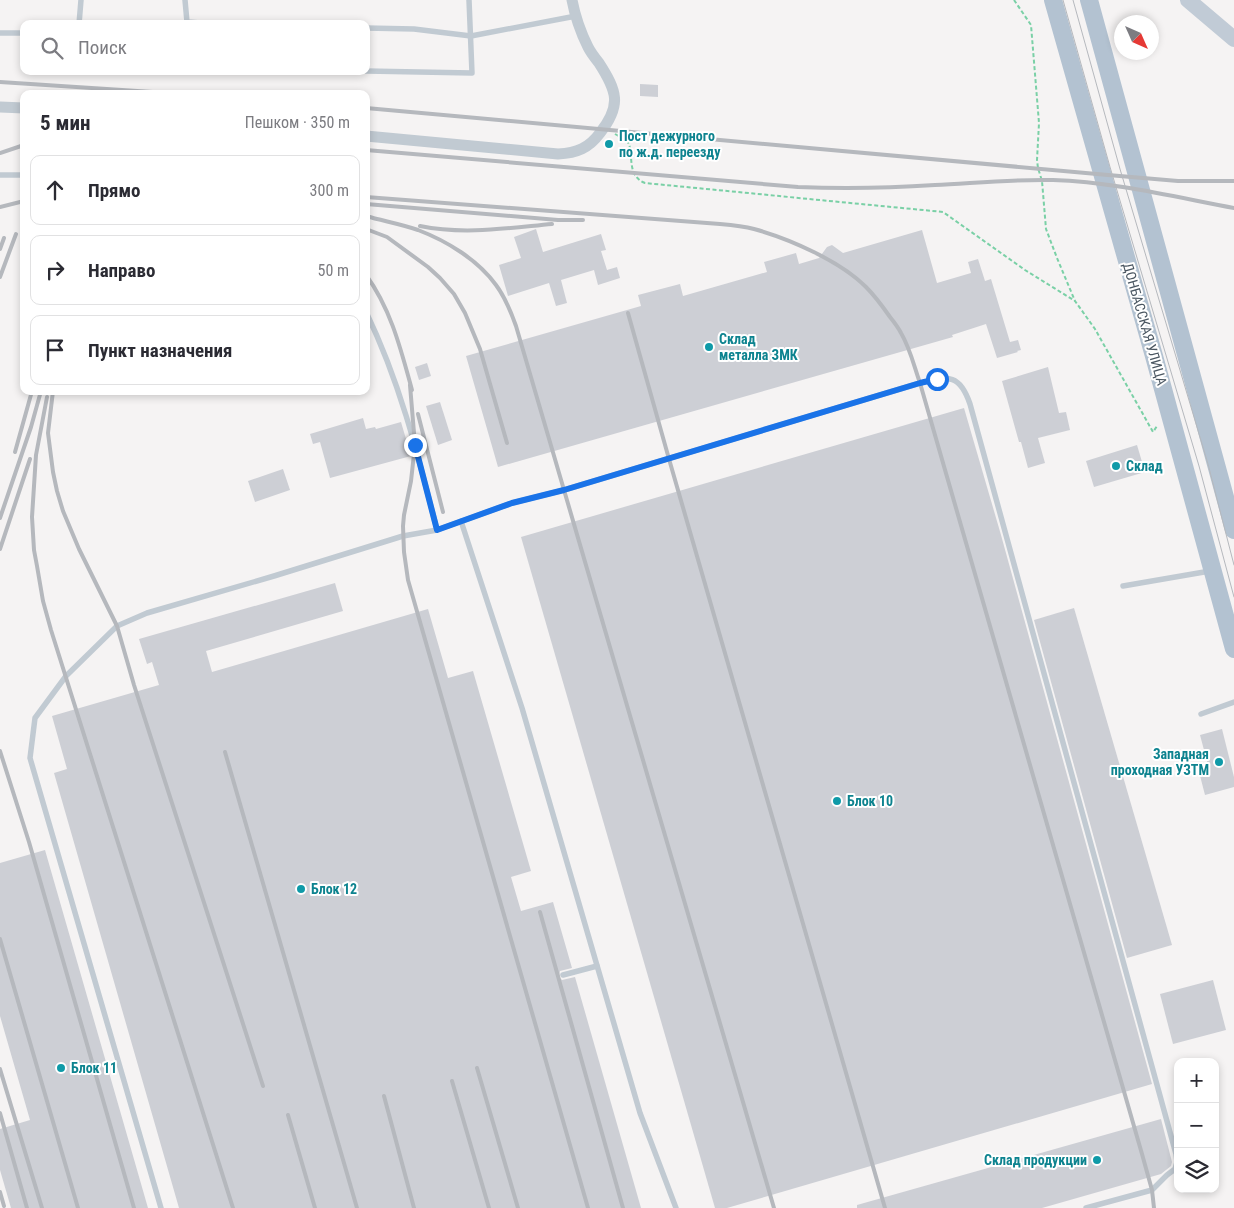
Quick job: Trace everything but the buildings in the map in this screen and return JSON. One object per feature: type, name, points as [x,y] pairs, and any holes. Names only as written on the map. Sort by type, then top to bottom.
[{"type":"main road","name":"ДОНБАССКАЯ УЛИЦА","points":[[1053,0],[1234,649]]},
{"type":"main road","points":[[1089,0],[1234,530]]},
{"type":"main road","points":[[1188,0],[1234,39]]},
{"type":"street","points":[[370,136],[558,154],[576,152],[584,148],[598,136],[613,114],[615,96],[607,76],[588,47],[572,0]]},
{"type":"street","points":[[0,107],[20,108]]},
{"type":"lane","points":[[80,20],[82,0]]},
{"type":"lane","points":[[185,0],[187,20]]},
{"type":"lane","points":[[370,71],[472,73],[469,0]]},
{"type":"lane","points":[[370,28],[414,29],[471,36],[576,16]]},
{"type":"lane","points":[[0,33],[20,33]]},
{"type":"lane","points":[[0,176],[20,175]]},
{"type":"lane","points":[[370,321],[402,400],[437,530]]},
{"type":"lane","points":[[161,1208],[30,758],[35,718],[66,676],[117,626],[147,613],[404,536],[437,530],[512,503],[574,487],[920,383],[944,378],[952,379],[958,384],[967,395],[970,404],[1176,1154],[1177,1162],[1175,1169],[1166,1175],[1152,1190],[1086,1208]]},
{"type":"lane","points":[[461,521],[522,708],[640,1114],[676,1208]]},
{"type":"lane","points":[[1123,586],[1212,571]]},
{"type":"lane","points":[[1201,714],[1234,702]]},
{"type":"lane","points":[[563,974],[597,966]]},
{"type":"path","points":[[1014,0],[1031,25],[1039,123],[1037,160],[1042,181],[1046,228],[1056,258],[1075,301],[1095,329],[1153,432]]},
{"type":"path","points":[[615,134],[626,140],[629,144],[630,160],[635,174],[645,183],[943,212],[1025,270],[1075,301]]},
{"type":"tram line","points":[[1063,0],[1110,167],[1199,466],[1234,597]]},
{"type":"tram line","points":[[1073,0],[1120,169],[1208,464],[1234,565]]},
{"type":"railway","points":[[0,82],[122,90]]},
{"type":"railway","points":[[370,108],[1178,181],[1234,181]]},
{"type":"railway","points":[[0,153],[20,146]]},
{"type":"railway","points":[[370,150],[798,187],[884,187],[1024,180],[1076,181],[1144,191],[1234,208]]},
{"type":"railway","points":[[370,197],[746,227],[768,233],[829,260],[855,277],[879,302],[904,339],[920,383],[1142,1154],[1152,1190],[1154,1208]]},
{"type":"railway","points":[[0,207],[20,202]]},
{"type":"railway","points":[[370,204],[558,220],[583,220]]},
{"type":"railway","points":[[370,217],[418,230],[461,252],[489,276],[510,310],[774,1208]]},
{"type":"railway","points":[[420,226],[436,229],[470,230],[552,224]]},
{"type":"railway","points":[[370,231],[387,237],[428,267],[454,294],[465,313],[480,349],[507,443]]},
{"type":"railway","points":[[0,277],[16,234]]},
{"type":"railway","points":[[0,249],[4,238]]},
{"type":"railway","points":[[370,281],[389,316],[412,390]]},
{"type":"railway","points":[[628,313],[885,1208]]},
{"type":"railway","points":[[410,385],[415,445],[403,526],[408,580],[588,1208]]},
{"type":"railway","points":[[15,452],[31,395]]},
{"type":"railway","points":[[0,518],[40,395]]},
{"type":"railway","points":[[53,395],[48,433],[53,472],[63,511],[79,549],[117,626],[134,685],[263,1086]]},
{"type":"railway","points":[[47,397],[36,455],[32,517],[34,550],[43,601],[233,1208]]},
{"type":"railway","points":[[418,414],[443,512]]},
{"type":"railway","points":[[0,549],[30,459]]},
{"type":"railway","points":[[0,751],[29,842],[134,1208]]},
{"type":"railway","points":[[225,752],[357,1208]]},
{"type":"railway","points":[[540,912],[623,1208]]},
{"type":"railway","points":[[0,939],[78,1208]]},
{"type":"railway","points":[[477,1068],[518,1208]]},
{"type":"railway","points":[[0,1069],[42,1208]]},
{"type":"railway","points":[[452,1081],[489,1208]]},
{"type":"railway","points":[[384,1096],[414,1208]]},
{"type":"railway","points":[[0,1113],[27,1208]]},
{"type":"railway","points":[[288,1115],[315,1208]]},
{"type":"railway","points":[[0,1192],[4,1206]]},
{"type":"place","name":"Пост дежурного по ж.д. переезду","points":[[609,144]]},
{"type":"place","name":"Склад металла ЗМК","points":[[709,347]]},
{"type":"place","name":"Склад","points":[[1116,466]]},
{"type":"place","name":"Западная проходная УЗТМ","points":[[1219,762]]},
{"type":"place","name":"Блок 10","points":[[837,801]]},
{"type":"place","name":"Блок 12","points":[[301,889]]},
{"type":"place","name":"Блок 11","points":[[61,1068]]},
{"type":"place","name":"Склад продукции","points":[[1097,1160]]},
{"type":"route","points":[[415,445],[437,530],[512,503],[564,490],[937,379]]}]
